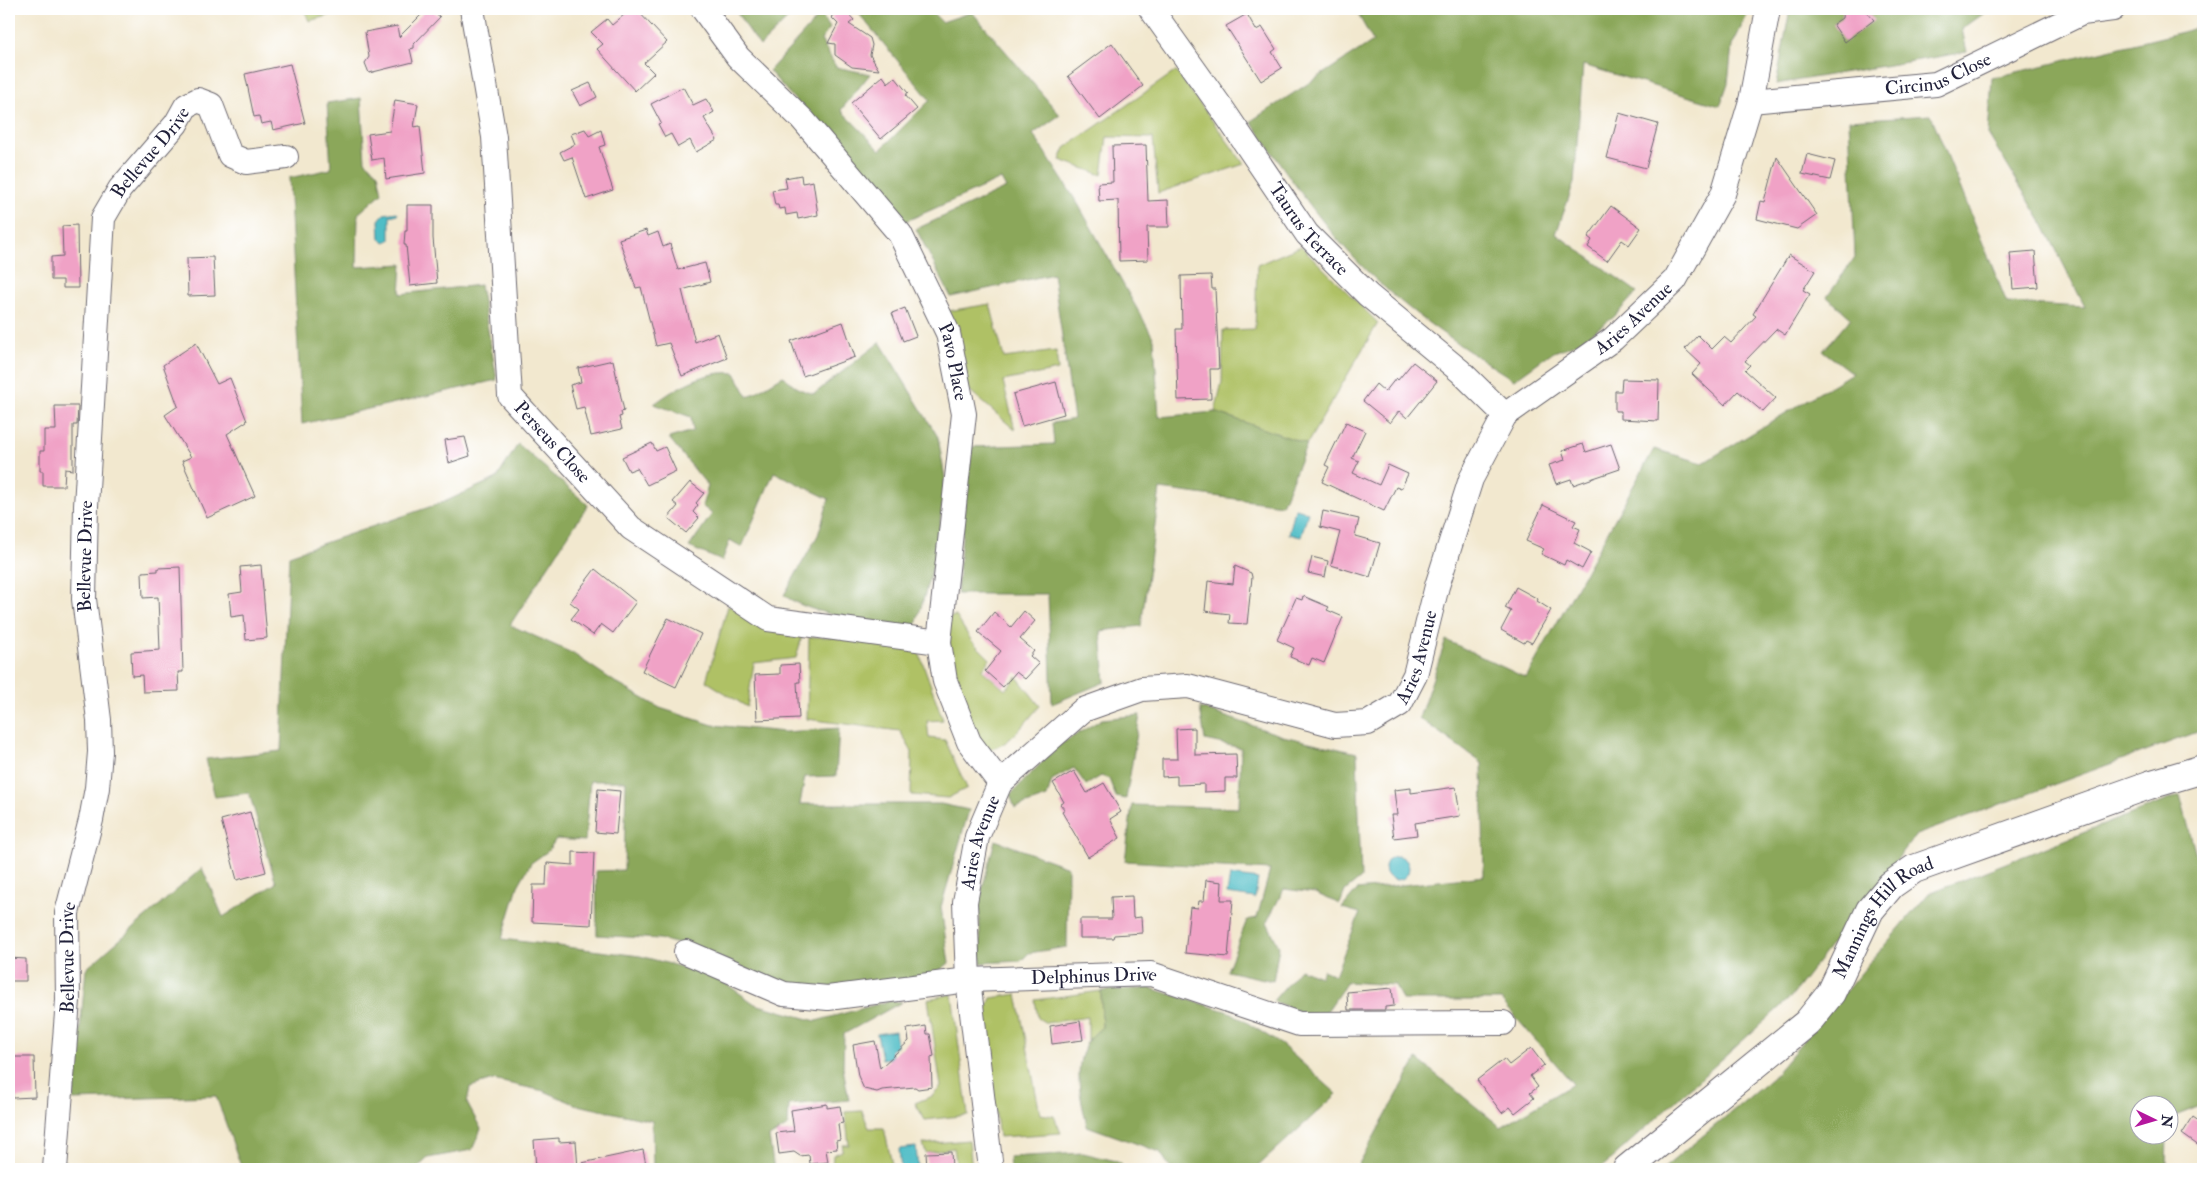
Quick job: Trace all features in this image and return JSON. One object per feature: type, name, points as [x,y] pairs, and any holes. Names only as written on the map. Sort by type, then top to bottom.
[{"type":"main road","name":"Mannings Hill Road","points":[[1627,1169],[1808,1023],[1832,993],[1870,910],[1891,885],[1914,869],[2148,785],[2203,768]]},
{"type":"street","name":"Perseus Close","points":[[472,9],[494,137],[510,396],[631,528],[768,619],[939,642]]},
{"type":"street","name":"Pavo Place","points":[[703,9],[738,57],[803,120],[900,234],[948,333],[964,414],[939,642],[945,681],[970,742],[1000,783]]},
{"type":"street","name":"Taurus Terrace","points":[[1151,9],[1223,110],[1307,234],[1368,295],[1460,371],[1505,415]]},
{"type":"street","name":"Aries Avenue","points":[[991,1169],[968,980],[965,902],[977,837],[1000,783],[1083,710],[1142,690],[1188,686],[1335,725],[1368,724],[1400,704],[1415,675],[1437,586],[1471,479],[1505,415],[1613,339],[1675,280],[1723,194],[1752,101],[1768,9]]},
{"type":"street","name":"Circinus Close","points":[[1752,101],[1936,84],[2082,13],[2113,9]]},
{"type":"street","name":"Bellevue Drive","points":[[55,1169],[68,1000],[68,913],[91,820],[97,788],[100,752],[84,599],[86,506],[102,218],[120,189],[176,124],[186,106],[198,100],[211,105],[230,154],[246,162],[286,157]]},
{"type":"street","name":"Delphinus Drive","points":[[686,952],[784,994],[828,998],[968,980],[1151,974],[1299,1024],[1503,1023]]},
{"type":"green space","points":[[304,9],[351,9],[309,21]]},
{"type":"green space","points":[[734,9],[798,9],[760,46]]},
{"type":"green space","points":[[855,9],[929,9],[942,22],[972,12],[1060,115],[1033,134],[1078,204],[1154,339],[1159,417],[1215,412],[1307,444],[1282,505],[1160,489],[1141,626],[1101,631],[1105,682],[1052,704],[1048,594],[957,594],[970,447],[1054,444],[1052,423],[1074,419],[1053,274],[951,297],[916,229],[1006,188],[1001,179],[904,222],[769,71],[821,14],[830,28],[821,40],[836,67],[870,74],[841,110],[880,150],[930,100]]},
{"type":"green space","points":[[1355,9],[1750,9],[1732,46],[1728,83],[1720,106],[1583,65],[1574,183],[1556,234],[1637,292],[1614,317],[1576,344],[1551,353],[1514,380],[1430,324],[1372,276],[1354,258],[1313,209],[1251,121],[1373,41]]},
{"type":"green space","points":[[1790,9],[1990,9],[1962,29],[1967,52],[1776,84]]},
{"type":"green space","points":[[2203,25],[2203,730],[1916,835],[1790,998],[1600,1169],[1356,1169],[1417,1059],[1501,1127],[1573,1084],[1501,1000],[1402,1000],[1395,985],[1347,982],[1321,1020],[1273,1001],[1300,969],[1320,977],[1323,970],[1335,975],[1360,913],[1342,908],[1357,890],[1484,876],[1482,763],[1419,718],[1446,640],[1526,678],[1654,449],[1703,463],[1852,373],[1823,351],[1851,318],[1827,297],[1855,257],[1849,120],[1931,115],[2007,303],[2085,307],[2043,224],[1988,134],[1992,78],[2183,32]]},
{"type":"green space","points":[[1176,71],[1244,164],[1158,193],[1153,138],[1107,137],[1102,175],[1060,160],[1065,148]]},
{"type":"green space","points":[[361,98],[365,161],[378,173],[382,193],[358,214],[357,267],[402,264],[400,294],[480,285],[497,380],[302,424],[289,178],[331,169],[327,103]]},
{"type":"green space","points":[[1301,246],[1378,323],[1307,444],[1215,412],[1222,382],[1223,330],[1255,329],[1257,265]]},
{"type":"green space","points":[[990,304],[1004,358],[1056,351],[1058,370],[1003,381],[1015,430],[968,389],[948,311]]},
{"type":"green space","points":[[880,342],[938,437],[945,478],[937,552],[915,628],[828,614],[811,609],[784,595],[818,535],[829,499],[774,472],[742,547],[730,540],[722,561],[689,547],[712,514],[702,506],[708,486],[669,438],[693,431],[691,417],[654,404],[692,381],[713,374],[724,373],[735,373],[748,397],[783,376],[799,389],[814,394]]},
{"type":"green space","points":[[518,444],[588,505],[510,625],[572,653],[618,684],[660,708],[713,725],[785,732],[839,728],[836,776],[805,777],[800,804],[941,804],[969,810],[941,907],[949,963],[929,979],[853,988],[784,985],[701,950],[659,939],[597,935],[596,871],[624,870],[626,781],[590,781],[585,841],[556,839],[548,851],[531,863],[518,886],[502,939],[640,956],[715,976],[755,1004],[816,1021],[889,1001],[902,1002],[844,1034],[843,1068],[849,1100],[789,1105],[788,1126],[769,1137],[774,1169],[653,1169],[652,1121],[577,1105],[544,1091],[493,1080],[470,1087],[467,1103],[481,1129],[472,1150],[428,1158],[416,1169],[242,1169],[216,1096],[73,1100],[86,969],[202,868],[223,917],[276,883],[249,793],[215,797],[206,759],[281,751],[289,555],[444,502],[497,478]]},
{"type":"green space","points":[[728,606],[803,633],[796,658],[754,663],[747,707],[706,681]]},
{"type":"green space","points":[[956,616],[971,640],[990,659],[982,670],[1005,690],[1017,677],[1040,706],[1016,734],[1002,745],[994,748],[986,750],[953,691],[947,617]]},
{"type":"green space","points":[[809,637],[860,637],[910,643],[920,655],[943,720],[927,721],[929,738],[945,740],[967,788],[948,798],[911,795],[912,752],[900,731],[807,719]]},
{"type":"green space","points":[[1200,708],[1283,736],[1357,753],[1361,878],[1345,891],[1340,904],[1315,893],[1284,889],[1267,922],[1279,947],[1273,981],[1227,971],[1247,920],[1257,918],[1270,870],[1125,861],[1132,805],[1239,808],[1241,748],[1205,740]]},
{"type":"green space","points":[[1140,715],[1126,799],[1116,797],[1109,779],[1101,776],[1086,785],[1074,768],[1052,780],[1047,797],[1015,808],[1010,795],[1059,745],[1102,719]]},
{"type":"green space","points":[[2180,795],[2201,874],[2203,874],[2203,1105],[2180,1114],[2180,1096],[2130,1096],[2130,1146],[2167,1146],[2166,1169],[1663,1169],[1772,1078],[1929,893]]},
{"type":"green space","points":[[995,840],[1068,867],[1067,947],[1029,953],[1021,961],[981,963],[979,901]]},
{"type":"green space","points":[[1150,988],[1232,1013],[1282,1045],[1337,1094],[1255,1169],[1171,1169],[1160,1152],[1087,1126],[1080,1094],[1080,1062],[1088,1041],[1102,1027],[1101,991]]},
{"type":"green space","points":[[1101,991],[1102,1027],[1088,1040],[1088,1017],[1046,1023],[1038,1018],[1035,1000]]},
{"type":"green space","points":[[952,994],[968,1115],[925,1120],[915,1103],[932,1096],[941,1087],[928,999]]},
{"type":"green space","points":[[1017,994],[1040,1114],[1054,1116],[1061,1133],[999,1137],[983,1017],[991,998]]},
{"type":"green space","points":[[862,1111],[869,1128],[884,1128],[893,1169],[832,1169],[833,1155],[842,1151],[843,1145],[849,1145],[845,1112]]},
{"type":"green space","points":[[969,1140],[972,1169],[957,1169],[954,1148],[926,1153],[923,1144]]},
{"type":"green space","points":[[1083,1153],[1116,1161],[1126,1169],[1010,1169],[1009,1157]]},
{"type":"water","points":[[397,212],[398,214],[390,216],[390,240],[385,242],[380,239],[379,220],[384,214]]},
{"type":"water","points":[[1295,509],[1308,512],[1301,537],[1289,534]]},
{"type":"water","points":[[1397,856],[1402,857],[1408,863],[1408,873],[1402,879],[1397,880],[1392,879],[1386,873],[1385,868],[1386,863],[1392,857]]},
{"type":"water","points":[[1230,875],[1258,879],[1255,898],[1227,894]]},
{"type":"water","points":[[895,1031],[897,1046],[891,1050],[892,1058],[882,1059],[877,1034]]},
{"type":"water","points":[[916,1147],[918,1169],[901,1169],[899,1149]]},
{"type":"building","points":[[427,9],[431,9],[440,17],[414,44],[414,48],[410,49],[413,62],[369,73],[365,63],[369,57],[365,32],[397,26],[399,37]]},
{"type":"building","points":[[631,9],[636,9],[667,42],[644,63],[654,73],[635,91],[597,49],[603,44],[591,32],[607,19],[612,25]]},
{"type":"building","points":[[841,9],[844,9],[854,20],[849,24],[870,38],[872,45],[870,55],[879,70],[852,67],[835,55],[835,44],[828,43],[838,24],[831,17]]},
{"type":"building","points":[[1843,9],[1864,9],[1874,20],[1845,42],[1833,24],[1842,18]]},
{"type":"building","points":[[1247,14],[1256,30],[1262,27],[1276,49],[1272,52],[1282,68],[1261,81],[1226,26]]},
{"type":"building","points":[[1112,43],[1143,86],[1100,119],[1068,76]]},
{"type":"building","points":[[290,64],[305,123],[273,130],[271,122],[261,124],[259,116],[254,117],[245,74]]},
{"type":"building","points":[[883,76],[888,83],[895,77],[908,93],[905,95],[917,109],[881,139],[851,103]]},
{"type":"building","points":[[590,83],[597,97],[580,106],[572,91]]},
{"type":"building","points":[[683,87],[693,105],[706,99],[714,112],[704,118],[717,140],[696,152],[690,140],[678,147],[671,134],[665,137],[658,124],[661,123],[651,104]]},
{"type":"building","points":[[395,100],[418,104],[414,127],[420,126],[425,173],[386,179],[384,158],[372,160],[368,134],[390,131]]},
{"type":"building","points":[[1619,113],[1658,124],[1646,168],[1607,158]]},
{"type":"building","points":[[585,129],[589,136],[601,130],[605,145],[599,147],[613,190],[586,199],[572,157],[564,160],[560,152],[575,144],[571,134]]},
{"type":"building","points":[[1146,145],[1148,201],[1168,200],[1169,227],[1147,227],[1148,260],[1119,261],[1118,200],[1099,201],[1098,183],[1113,182],[1112,146]]},
{"type":"building","points":[[1807,154],[1835,161],[1830,180],[1802,174]]},
{"type":"building","points":[[1777,157],[1817,215],[1797,229],[1757,219],[1761,201],[1765,202]]},
{"type":"building","points":[[801,175],[802,183],[813,181],[818,215],[798,219],[797,213],[786,215],[785,208],[779,209],[778,205],[775,205],[772,190],[787,188],[785,178]]},
{"type":"building","points":[[407,205],[433,205],[433,238],[437,283],[410,286],[406,245],[404,245],[405,231],[407,231]]},
{"type":"building","points":[[1611,206],[1641,228],[1629,245],[1622,240],[1607,261],[1588,247],[1592,240],[1588,237]]},
{"type":"building","points":[[77,225],[78,288],[63,288],[63,280],[51,280],[51,257],[63,256],[62,226]]},
{"type":"building","points":[[646,230],[648,236],[658,232],[663,247],[670,244],[678,270],[705,263],[710,282],[682,290],[695,342],[718,333],[727,358],[682,376],[669,343],[656,346],[641,287],[636,288],[619,239]]},
{"type":"building","points":[[2035,251],[2038,287],[2013,289],[2010,253]]},
{"type":"building","points":[[1789,255],[1815,271],[1803,290],[1810,294],[1785,335],[1776,329],[1745,361],[1750,365],[1745,370],[1776,398],[1763,412],[1738,391],[1725,405],[1692,374],[1701,364],[1685,349],[1698,335],[1712,349],[1724,337],[1731,343],[1756,316],[1753,314]]},
{"type":"building","points":[[213,257],[215,295],[188,296],[187,258]]},
{"type":"building","points":[[1211,275],[1212,289],[1215,289],[1219,369],[1210,369],[1211,399],[1178,400],[1176,329],[1182,329],[1181,276]]},
{"type":"building","points":[[905,308],[916,336],[903,341],[892,313]]},
{"type":"building","points":[[843,322],[855,357],[803,376],[791,341]]},
{"type":"building","points":[[196,343],[217,384],[230,378],[247,421],[227,434],[255,496],[207,518],[182,461],[191,457],[165,415],[178,406],[163,365]]},
{"type":"building","points":[[613,360],[624,411],[621,412],[622,416],[619,417],[622,429],[591,436],[584,407],[576,409],[570,385],[581,382],[578,368]]},
{"type":"building","points":[[1413,362],[1437,381],[1407,418],[1399,411],[1390,423],[1363,401],[1376,384],[1385,392],[1396,378],[1398,380]]},
{"type":"building","points":[[1622,379],[1659,380],[1658,421],[1621,419],[1621,411],[1615,411],[1615,391],[1621,391]]},
{"type":"building","points":[[1056,382],[1064,414],[1022,426],[1013,394]]},
{"type":"building","points":[[55,406],[78,406],[77,425],[73,425],[73,470],[65,469],[64,486],[43,486],[43,471],[40,471],[40,451],[44,451],[44,430],[56,430]]},
{"type":"building","points":[[1346,422],[1365,431],[1352,458],[1359,461],[1353,473],[1379,485],[1388,465],[1408,474],[1401,489],[1396,487],[1384,511],[1322,482],[1329,467],[1325,465]]},
{"type":"building","points":[[465,437],[470,456],[449,463],[445,440]]},
{"type":"building","points":[[652,443],[656,451],[665,447],[676,471],[647,485],[637,468],[629,471],[622,457]]},
{"type":"building","points":[[1583,444],[1586,452],[1611,444],[1620,469],[1573,485],[1571,479],[1556,484],[1549,465],[1565,460],[1562,451]]},
{"type":"building","points":[[690,482],[704,493],[696,503],[698,505],[693,512],[699,518],[686,533],[668,518],[678,506],[673,502]]},
{"type":"building","points":[[1543,505],[1576,521],[1573,526],[1580,529],[1574,543],[1591,552],[1582,569],[1566,560],[1564,565],[1541,554],[1544,549],[1526,541]]},
{"type":"building","points":[[1323,511],[1359,519],[1355,536],[1380,543],[1370,577],[1331,565],[1340,532],[1320,527]]},
{"type":"building","points":[[1312,557],[1328,561],[1325,577],[1308,573]]},
{"type":"building","points":[[261,565],[267,638],[246,640],[244,615],[231,617],[229,594],[242,592],[240,567]]},
{"type":"building","points":[[1235,566],[1251,573],[1252,577],[1247,624],[1229,623],[1230,614],[1205,611],[1208,581],[1233,584]]},
{"type":"building","points":[[180,567],[183,672],[178,672],[179,691],[143,692],[142,675],[132,676],[131,652],[160,650],[158,597],[143,598],[142,572],[158,571],[158,568]]},
{"type":"building","points":[[595,569],[636,602],[613,633],[601,624],[593,635],[571,619],[579,609],[570,602]]},
{"type":"building","points":[[1516,587],[1538,599],[1537,601],[1551,610],[1532,643],[1526,640],[1524,643],[1501,630],[1511,611],[1505,608]]},
{"type":"building","points":[[1303,596],[1329,607],[1327,610],[1343,617],[1324,663],[1312,658],[1309,665],[1290,657],[1294,648],[1277,640],[1296,598],[1302,600]]},
{"type":"building","points":[[1024,611],[1035,621],[1020,639],[1034,651],[1030,656],[1039,664],[1025,679],[1016,672],[1003,687],[985,671],[1001,651],[978,632],[994,612],[1011,627]]},
{"type":"building","points":[[668,618],[701,634],[676,687],[642,671]]},
{"type":"building","points":[[799,664],[800,682],[797,682],[799,718],[757,720],[755,675],[780,674],[780,665]]},
{"type":"building","points":[[1195,728],[1195,755],[1236,754],[1237,778],[1225,778],[1225,791],[1204,792],[1204,784],[1177,785],[1177,776],[1162,777],[1162,759],[1177,759],[1176,729]]},
{"type":"building","points":[[1074,771],[1087,793],[1104,783],[1121,812],[1110,819],[1120,838],[1088,857],[1062,812],[1065,810],[1060,804],[1064,802],[1053,783]]},
{"type":"building","points":[[1456,787],[1460,816],[1415,823],[1417,835],[1394,838],[1391,815],[1397,815],[1394,790],[1411,788],[1411,793]]},
{"type":"building","points":[[598,789],[620,791],[616,834],[595,832]]},
{"type":"building","points":[[250,812],[266,872],[237,880],[221,820]]},
{"type":"building","points":[[573,852],[594,853],[591,925],[532,922],[533,885],[546,885],[547,863],[573,865]]},
{"type":"building","points":[[1206,880],[1222,882],[1221,900],[1233,900],[1228,957],[1185,953],[1190,907],[1198,908],[1199,901],[1204,901]]},
{"type":"building","points":[[1132,896],[1133,918],[1141,917],[1142,933],[1114,935],[1113,938],[1080,938],[1080,919],[1112,919],[1111,897]]},
{"type":"building","points":[[9,958],[26,959],[26,981],[9,981]]},
{"type":"building","points":[[1392,988],[1394,1006],[1385,1007],[1385,1010],[1348,1010],[1347,992]]},
{"type":"building","points":[[1080,1021],[1083,1040],[1052,1044],[1050,1026]]},
{"type":"building","points":[[926,1026],[927,1034],[930,1034],[934,1056],[931,1057],[932,1087],[882,1090],[877,1092],[864,1089],[858,1076],[853,1045],[875,1041],[880,1068],[909,1041],[907,1029]]},
{"type":"building","points":[[1531,1048],[1544,1065],[1530,1076],[1538,1087],[1530,1093],[1534,1098],[1515,1113],[1510,1107],[1502,1113],[1477,1080],[1504,1059],[1509,1065]]},
{"type":"building","points":[[9,1057],[34,1057],[35,1097],[13,1098],[12,1087],[9,1088]]},
{"type":"building","points":[[827,1104],[827,1108],[840,1106],[843,1123],[838,1124],[840,1140],[836,1141],[837,1149],[826,1150],[828,1162],[810,1164],[809,1155],[800,1156],[794,1152],[779,1154],[776,1133],[794,1131],[791,1110]]},
{"type":"building","points":[[2193,1117],[2203,1124],[2203,1149],[2182,1134]]},
{"type":"building","points":[[559,1138],[559,1142],[576,1141],[578,1169],[536,1169],[534,1140]]},
{"type":"building","points":[[643,1150],[647,1169],[583,1169],[582,1163]]},
{"type":"building","points":[[951,1152],[952,1167],[927,1169],[926,1153]]}]
